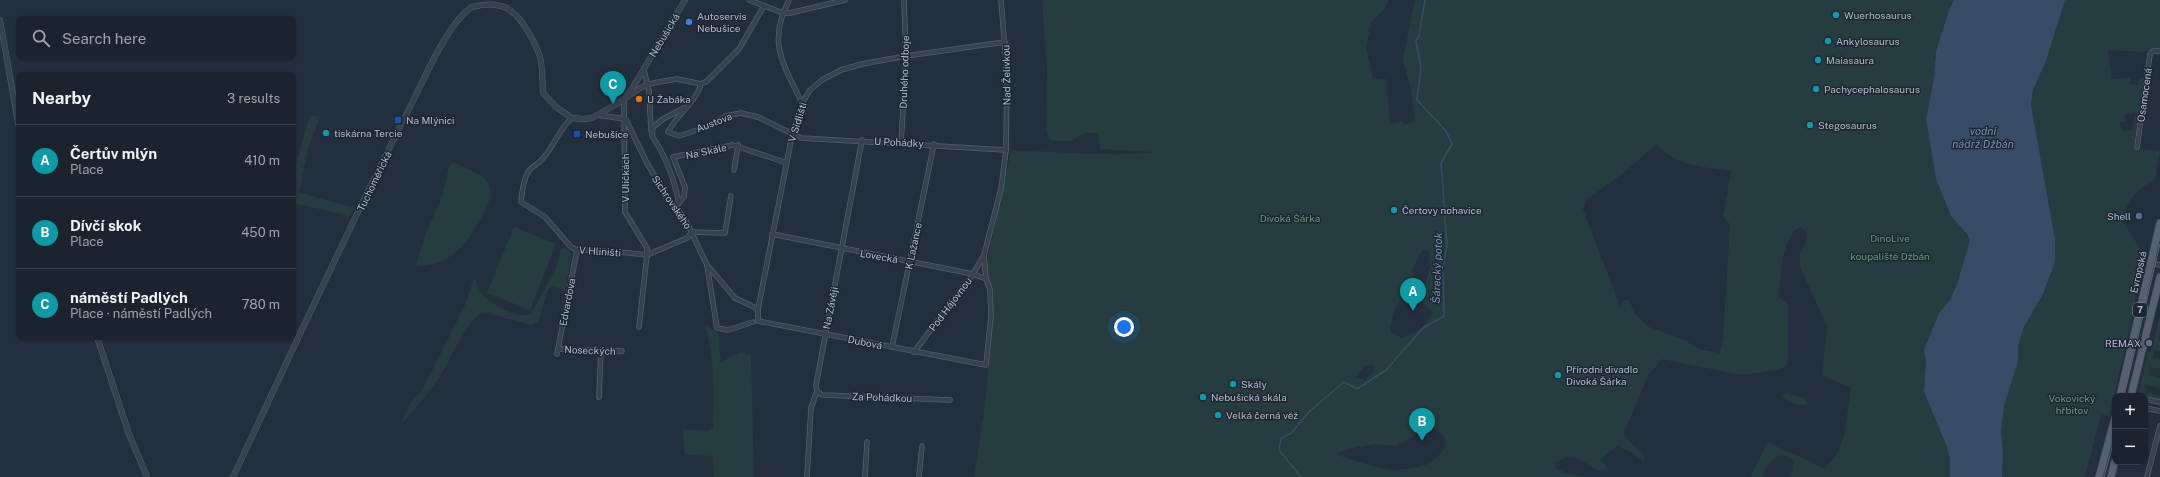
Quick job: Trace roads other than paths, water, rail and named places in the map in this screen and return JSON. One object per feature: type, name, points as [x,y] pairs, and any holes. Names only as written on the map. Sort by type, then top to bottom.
[{"type":"main road","name":"Evropská","points":[[2121,393],[2160,223]]},
{"type":"main road","name":"7","points":[[2133,393],[2160,277]]},
{"type":"main road","points":[[2099,477],[2112,429]]},
{"type":"main road","points":[[2111,477],[2114,465]]},
{"type":"street","name":"Nebušická","points":[[624,99],[644,70],[685,0]]},
{"type":"street","points":[[749,0],[783,13],[797,13],[845,0]]},
{"type":"street","points":[[789,0],[783,13],[779,29],[780,57],[802,103]]},
{"type":"street","name":"Druhého odboje","points":[[901,144],[906,56],[904,0]]},
{"type":"street","name":"Nad Želivkou","points":[[1001,0],[1006,42],[1006,150]]},
{"type":"street","name":"Tuchoměřická","points":[[233,477],[396,133],[448,35],[459,18],[472,7],[488,1],[502,1],[512,7],[537,48],[540,58],[543,93],[546,98],[562,112],[572,118]]},
{"type":"street","points":[[572,118],[583,119],[598,115],[642,87],[653,83],[677,79],[701,84],[711,78],[739,49],[764,6]]},
{"type":"street","points":[[0,20],[16,111]]},
{"type":"street","name":"V Sídlišti","points":[[758,309],[793,135],[802,103],[810,90],[822,80],[841,70],[906,56],[1006,42]]},
{"type":"street","name":"Osamocená","points":[[2137,147],[2150,54],[2153,51],[2160,51]]},
{"type":"street","points":[[644,70],[652,136],[660,148],[667,164],[677,205]]},
{"type":"street","name":"Austova","points":[[701,84],[699,93],[674,121],[668,132],[679,136],[712,125],[725,116],[741,113],[758,117],[793,135]]},
{"type":"street","name":"V Uličkách","points":[[624,99],[625,212],[647,248],[639,327]]},
{"type":"street","points":[[652,136],[653,127],[663,119],[686,107]]},
{"type":"street","points":[[598,115],[625,119]]},
{"type":"street","name":"V Hliništi","points":[[572,118],[565,124],[562,132],[556,137],[542,161],[529,171],[524,183],[521,202],[545,217],[571,247],[577,250],[612,251],[647,255],[687,238],[692,232]]},
{"type":"street","name":"Sichrovského","points":[[625,119],[647,164],[668,199],[677,205],[692,232],[706,265],[717,328],[728,330],[752,322]]},
{"type":"street","name":"U Pohádky","points":[[793,135],[801,138],[862,140],[901,144],[934,144],[1006,150]]},
{"type":"street","name":"Na Závěji","points":[[807,477],[811,408],[817,391],[816,385],[862,140]]},
{"type":"street","name":"K Lažance","points":[[892,347],[934,144]]},
{"type":"street","name":"Na Skále","points":[[734,170],[738,145]]},
{"type":"street","name":"Na Skále","points":[[677,205],[684,197],[685,187],[673,157],[738,145],[787,163]]},
{"type":"street","name":"Pod Hájovnou","points":[[914,352],[973,274],[984,255],[1001,189],[1006,150]]},
{"type":"street","points":[[692,232],[726,232],[731,196]]},
{"type":"street","name":"Lovecká","points":[[772,234],[842,250],[973,274],[986,279]]},
{"type":"street","name":"Edvardova","points":[[557,354],[577,250]]},
{"type":"street","name":"Pod Hájovnou","points":[[984,255],[986,279],[990,289],[991,316],[986,365]]},
{"type":"street","points":[[2151,263],[2160,265]]},
{"type":"street","name":"Sichrovského","points":[[706,265],[735,298],[758,309]]},
{"type":"street","name":"Dubová","points":[[758,309],[756,318],[759,322],[986,365]]},
{"type":"street","points":[[98,340],[129,434],[147,477]]},
{"type":"street","name":"Noseckých","points":[[558,349],[622,351]]},
{"type":"street","points":[[599,397],[601,350]]},
{"type":"street","name":"Za Pohádkou","points":[[817,391],[822,395],[950,400]]},
{"type":"street","points":[[2148,400],[2160,402]]},
{"type":"street","points":[[2148,409],[2160,412]]},
{"type":"street","points":[[2148,477],[2160,426]]},
{"type":"street","points":[[865,477],[868,442]]},
{"type":"street","points":[[919,477],[922,446]]},
{"type":"water","name":"vodní nádrž Džbán","points":[[1954,0],[2065,0],[2046,61],[2033,90],[2031,105],[2055,239],[2055,262],[2043,294],[2024,327],[2018,346],[2018,362],[2004,406],[2001,431],[2003,452],[2002,477],[1950,477],[1950,459],[1947,447],[1924,392],[1926,362],[1924,350],[1939,313],[1950,300],[1957,284],[1970,240],[1967,234],[1951,216],[1936,179],[1926,119],[1934,78],[1936,51],[1949,10]]},
{"type":"waterway","name":"Šárecký potok","points":[[1301,477],[1279,450],[1281,438],[1291,433],[1310,411],[1344,382],[1357,389],[1386,370],[1423,328],[1444,316],[1443,268],[1447,245],[1441,163],[1452,144],[1446,131],[1417,100],[1421,67],[1416,41],[1419,36],[1425,0]]},
{"type":"tram line","points":[[2125,393],[2160,244]]},
{"type":"tram line","points":[[2104,477],[2112,448]]},
{"type":"place","name":"Wuerhosaurus","points":[[1836,15]]},
{"type":"place","name":"Autoservis Nebušice","points":[[689,22]]},
{"type":"place","name":"Ankylosaurus","points":[[1828,41]]},
{"type":"place","name":"Maiasaura","points":[[1818,60]]},
{"type":"place","name":"Pachycephalosaurus","points":[[1816,89]]},
{"type":"place","name":"U Žabáka","points":[[639,99]]},
{"type":"place","name":"náměstí Padlých","points":[[613,104]]},
{"type":"place","name":"Na Mlýnici","points":[[398,120]]},
{"type":"place","name":"Stegosaurus","points":[[1810,125]]},
{"type":"place","name":"tiskárna Tercie","points":[[326,133]]},
{"type":"place","name":"Nebušice","points":[[577,134]]},
{"type":"place","name":"Čertovy nohavice","points":[[1394,210]]},
{"type":"place","name":"Shell","points":[[2139,216]]},
{"type":"place","name":"Čertův mlýn","points":[[1413,311]]},
{"type":"place","name":"REMAX","points":[[2149,343]]},
{"type":"place","name":"Přírodní divadlo Divoká Šárka","points":[[1558,375]]},
{"type":"place","name":"Skály","points":[[1233,384]]},
{"type":"place","name":"Nebušická skála","points":[[1203,397]]},
{"type":"place","name":"Velká černá věž","points":[[1218,415]]},
{"type":"place","name":"Dívčí skok","points":[[1422,441]]},
{"type":"park label","name":"Divoká Šárka","points":[[1290,218]]},
{"type":"park label","name":"DinoLive","points":[[1890,238]]},
{"type":"park label","name":"koupaliště Džbán","points":[[1890,256]]},
{"type":"park label","name":"Vokovický hřbitov","points":[[2072,404]]}]
